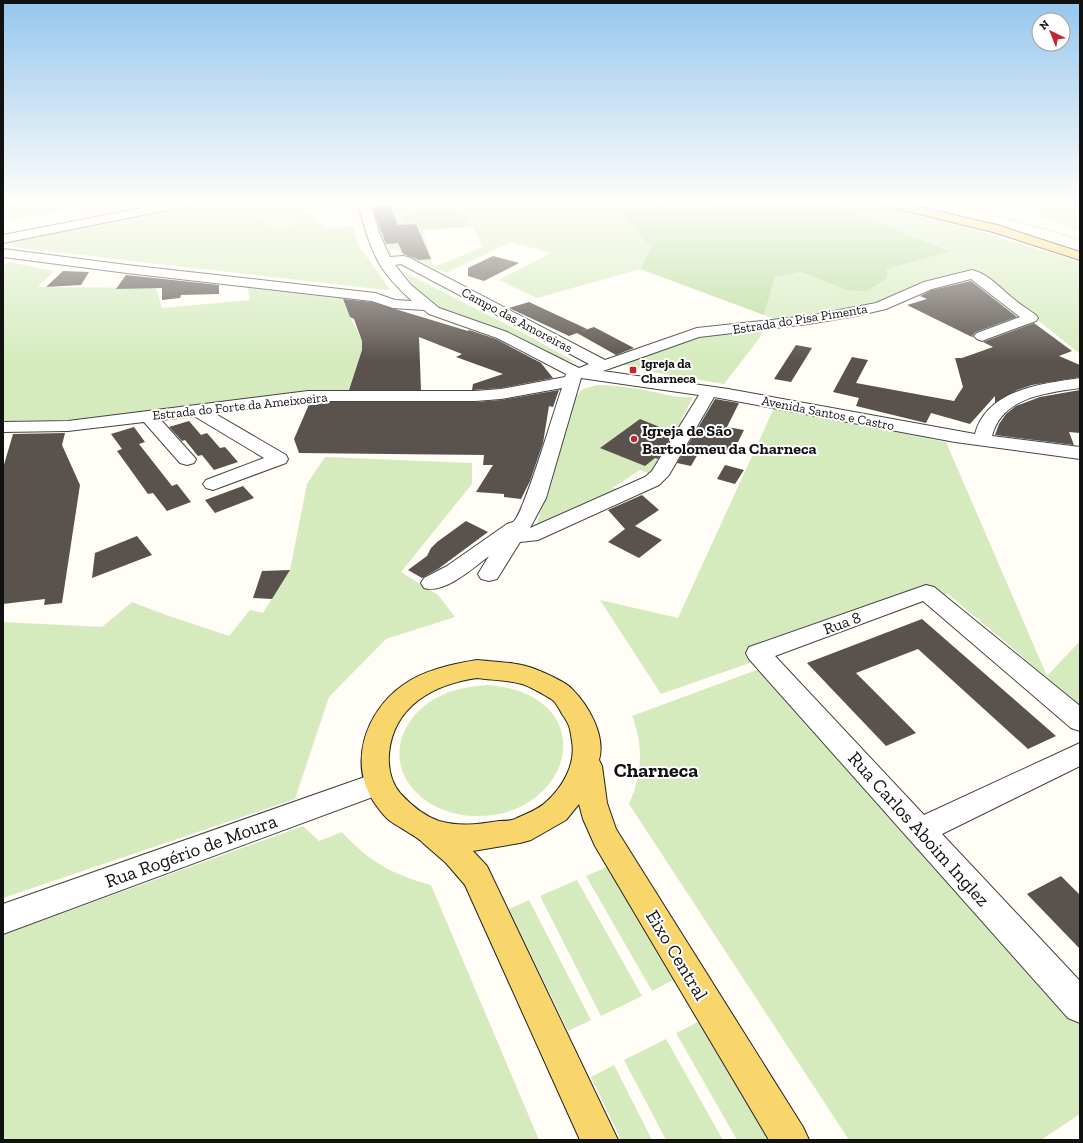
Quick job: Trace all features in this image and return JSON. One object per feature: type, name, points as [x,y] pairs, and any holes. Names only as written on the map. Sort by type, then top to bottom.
[{"type":"main road","name":"Eixo Central","points":[[424,828],[399,812],[390,802],[379,783],[375,767],[374,755],[379,731],[393,710],[412,692],[449,674],[477,669],[505,670],[531,677],[554,688],[564,696],[573,705],[585,726],[589,749],[588,762],[591,801],[596,819],[605,837],[790,1140]]},
{"type":"main road","points":[[424,828],[455,837],[471,838],[499,836],[521,831],[549,816],[561,807],[579,786],[588,762]]},
{"type":"main road","points":[[424,828],[452,849],[466,862],[476,876],[599,1140]]},
{"type":"street","name":"Campo das Amoreiras","points":[[381,254],[385,262],[400,282],[426,306],[434,311],[502,335],[530,348],[574,377]]},
{"type":"street","name":"Campo das Amoreiras","points":[[5,255],[375,297],[394,295],[414,296]]},
{"type":"street","name":"Campo das Amoreiras","points":[[385,262],[403,260],[604,366]]},
{"type":"street","name":"Estrada do Pisa Pimenta","points":[[574,377],[697,333],[808,320],[856,312],[881,306],[929,285],[944,283],[972,274],[979,277],[1030,318],[982,336]]},
{"type":"street","name":"Campo das Amoreiras","points":[[375,297],[393,304],[426,306]]},
{"type":"street","name":"Avenida Santos e Castro","points":[[574,377],[709,392],[982,440],[1080,453]]},
{"type":"street","name":"Estrada do Forte da Ameixoeira","points":[[3,427],[68,426],[308,396],[501,394],[574,377]]},
{"type":"street","points":[[489,574],[519,528],[536,498],[574,377]]},
{"type":"street","points":[[982,440],[989,420],[1005,404],[1022,394],[1057,386],[1080,384]]},
{"type":"street","points":[[519,528],[531,535],[652,481],[659,475],[709,392]]},
{"type":"street","points":[[197,410],[279,459],[213,484]]},
{"type":"street","points":[[148,416],[187,458]]},
{"type":"street","points":[[432,583],[455,571],[519,528]]},
{"type":"street","name":"Rua 8","points":[[758,653],[926,592],[1080,721]]},
{"type":"street","name":"Rua Carlos Aboim Inglez","points":[[758,653],[1080,1006]]},
{"type":"street","points":[[920,830],[1080,754]]},
{"type":"street","name":"Rua Rogério de Moura","points":[[3,919],[379,783]]},
{"type":"green space","points":[[74,254],[365,254],[390,289],[386,290]]},
{"type":"green space","points":[[405,254],[430,254],[434,267],[464,254],[485,254],[446,273]]},
{"type":"green space","points":[[548,254],[648,254],[640,269],[537,298],[499,280]]},
{"type":"green space","points":[[648,254],[938,254],[887,269],[887,278],[867,291],[846,290],[801,272],[775,277],[764,315],[640,269]]},
{"type":"green space","points":[[935,254],[1055,254],[1080,262],[1080,354],[980,274],[961,271],[952,277],[920,285],[874,303],[844,312],[779,321],[764,315],[775,277],[801,272],[846,290],[887,269]]},
{"type":"green space","points":[[9,262],[54,271],[38,287],[156,288],[162,308],[250,300],[248,288],[342,299],[362,341],[362,350],[348,392],[96,419],[3,421],[3,266]]},
{"type":"green space","points":[[404,272],[527,335],[577,363],[560,358],[525,341],[439,307],[412,285]]},
{"type":"green space","points":[[762,329],[761,336],[724,384],[652,372],[621,364],[696,337]]},
{"type":"green space","points":[[597,385],[693,397],[681,420],[688,424],[651,474],[640,470],[612,488],[622,489],[538,525],[537,523],[574,398],[583,389]]},
{"type":"green space","points":[[774,408],[946,442],[1047,676],[1080,641],[1080,705],[948,594],[661,694],[600,600],[678,618]]},
{"type":"green space","points":[[325,457],[472,463],[472,484],[401,572],[438,595],[455,617],[386,639],[329,697],[295,799],[3,898],[3,622],[102,627],[132,602],[229,636],[250,610],[263,613],[290,570],[307,484]]},
{"type":"green space","points":[[762,668],[1080,1020],[1080,1114],[1041,1140],[849,1140],[629,804],[637,782],[640,760],[640,749],[636,727],[632,716]]},
{"type":"green space","points":[[489,685],[527,695],[551,712],[562,735],[561,760],[550,783],[529,802],[499,814],[462,815],[450,812],[426,801],[407,781],[401,768],[399,755],[401,741],[413,717],[436,698],[462,688]]},
{"type":"green space","points":[[303,826],[319,841],[342,832],[362,851],[382,866],[405,877],[431,885],[539,1140],[3,1140],[3,935]]},
{"type":"green space","points":[[607,867],[673,980],[652,991],[586,876]]},
{"type":"green space","points":[[577,880],[642,996],[601,1016],[540,896]]},
{"type":"green space","points":[[529,900],[591,1020],[568,1031],[509,909]]},
{"type":"green space","points":[[698,1022],[768,1140],[737,1140],[676,1033]]},
{"type":"green space","points":[[666,1039],[723,1140],[666,1140],[624,1060]]},
{"type":"green space","points":[[614,1065],[652,1140],[621,1140],[591,1077]]},
{"type":"building","points":[[404,254],[429,254],[431,259],[419,260]]},
{"type":"building","points":[[493,256],[519,263],[484,281],[468,276],[468,268]]},
{"type":"building","points":[[63,271],[89,272],[81,285],[46,287]]},
{"type":"building","points":[[126,275],[219,285],[219,294],[181,295],[180,298],[162,300],[162,288],[116,289]]},
{"type":"building","points":[[971,281],[1017,317],[976,332],[972,336],[974,338],[907,305],[927,299],[920,296],[932,290]]},
{"type":"building","points":[[343,299],[372,302],[496,339],[541,363],[553,378],[501,388],[472,390],[473,384],[503,374],[456,357],[462,354],[419,337],[421,390],[349,390],[362,350],[362,341],[354,319],[350,317]]},
{"type":"building","points":[[529,302],[587,329],[582,331],[594,327],[634,348],[616,355],[577,333],[569,336],[509,308]]},
{"type":"building","points":[[1034,323],[1072,351],[1059,356],[1080,365],[1080,377],[1032,385],[1017,390],[995,403],[995,396],[970,424],[931,413],[926,423],[856,406],[859,398],[833,392],[852,357],[868,360],[856,383],[954,401],[963,387],[955,358],[962,358],[993,347],[983,342]]},
{"type":"building","points":[[796,345],[812,348],[791,382],[774,379]]},
{"type":"building","points":[[559,390],[553,407],[549,406],[543,443],[530,481],[521,499],[504,497],[504,494],[476,492],[493,465],[483,465],[484,455],[299,453],[294,439],[310,402],[475,402],[501,400]]},
{"type":"building","points":[[1080,390],[1080,433],[1069,432],[1074,445],[995,435],[999,424],[1006,414],[1016,406],[1040,397]]},
{"type":"building","points":[[715,399],[739,403],[727,427],[744,430],[733,452],[703,445],[691,466],[677,463]]},
{"type":"building","name":"Igreja de São Bartolomeu da Charneca","points":[[640,419],[674,433],[658,459],[655,458],[645,466],[600,448]]},
{"type":"building","points":[[189,421],[201,435],[207,433],[220,448],[225,447],[238,462],[214,470],[202,455],[198,456],[185,440],[182,441],[169,427]]},
{"type":"building","points":[[134,427],[145,442],[139,444],[172,486],[177,484],[191,502],[167,511],[153,493],[148,494],[117,451],[122,449],[111,434]]},
{"type":"building","points":[[65,433],[62,445],[80,485],[62,603],[44,605],[45,599],[3,604],[3,468],[13,434]]},
{"type":"building","points":[[725,465],[744,470],[735,484],[717,479]]},
{"type":"building","points":[[243,486],[254,498],[215,513],[205,500]]},
{"type":"building","points":[[642,495],[659,510],[635,526],[662,540],[639,558],[608,542],[625,529],[608,510]]},
{"type":"building","points":[[466,521],[488,532],[438,569],[422,578],[408,570],[427,556],[431,548],[437,542]]},
{"type":"building","points":[[137,536],[152,555],[92,578],[95,553]]},
{"type":"building","points":[[290,570],[272,599],[253,598],[262,571]]},
{"type":"building","points":[[922,619],[1056,736],[1028,749],[918,649],[856,673],[916,733],[886,746],[807,663]]},
{"type":"building","points":[[1061,876],[1080,895],[1080,949],[1027,894]]},
{"type":"place","name":"Igreja da Charneca","points":[[633,370]]},
{"type":"place","name":"Igreja de São Bartolomeu da Charneca","points":[[634,439]]},
{"type":"district","name":"Charneca","points":[[656,770]]}]
